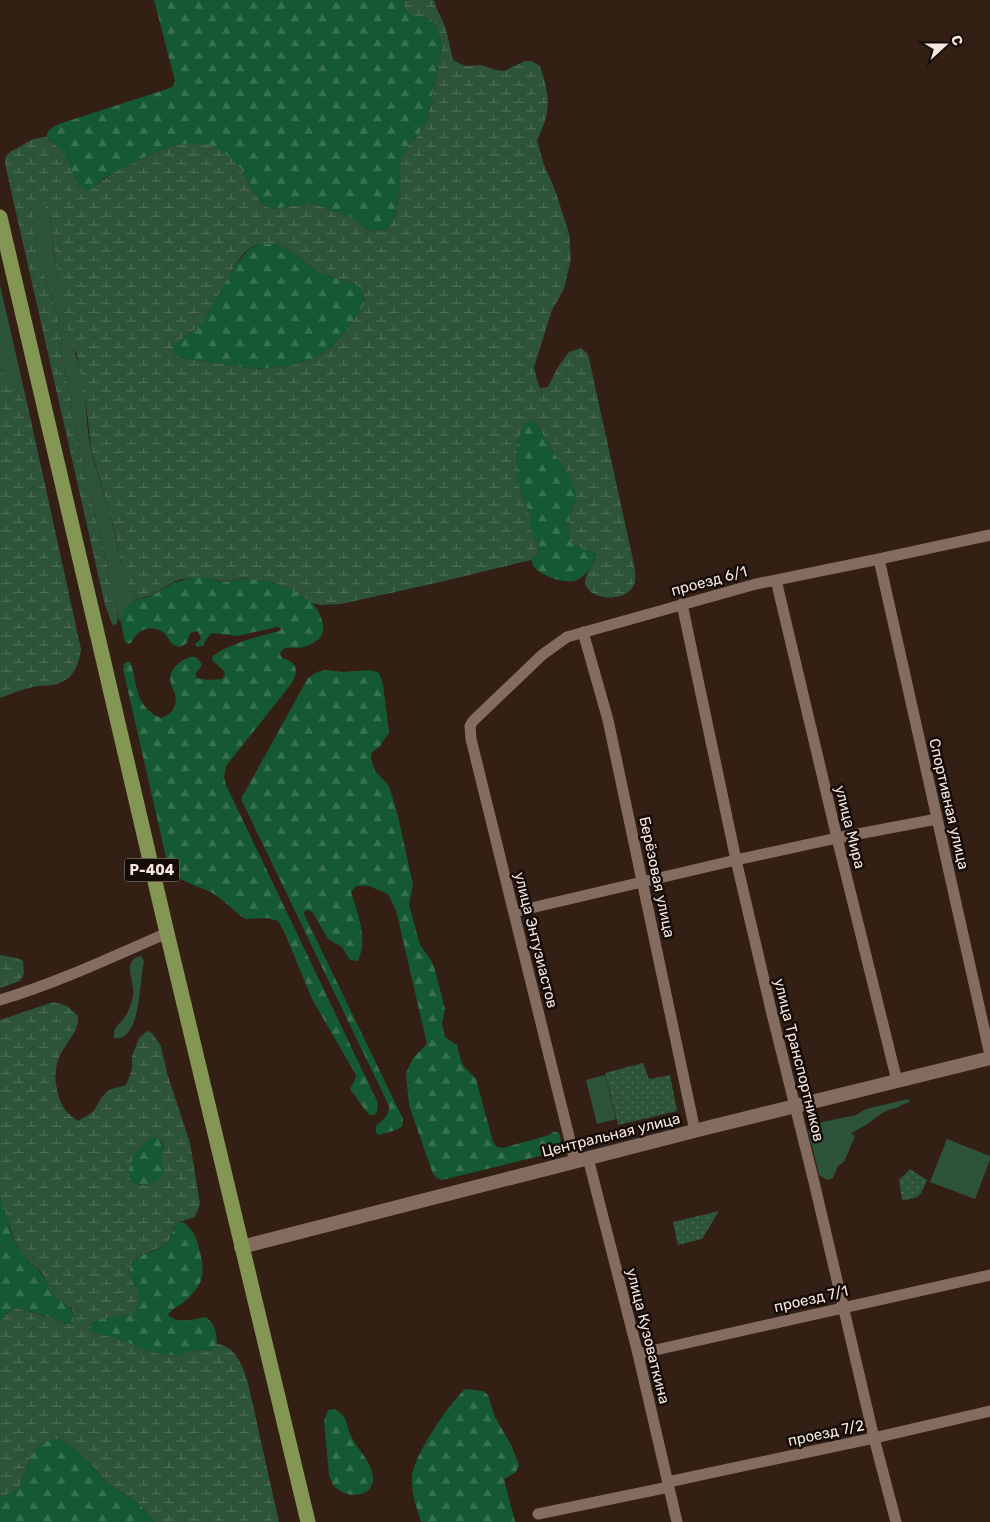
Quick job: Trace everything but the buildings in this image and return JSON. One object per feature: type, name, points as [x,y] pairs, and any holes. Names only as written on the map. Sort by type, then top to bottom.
[{"type":"highway","name":"Р-404","points":[[0,217],[241,1247],[308,1522]]},
{"type":"street","name":"проезд 6/1","points":[[470,726],[473,720],[551,648],[567,638],[583,632],[746,586],[990,535]]},
{"type":"street","name":"Спортивная улица","points":[[878,559],[990,1057]]},
{"type":"street","name":"улица Мира","points":[[776,580],[897,1081]]},
{"type":"street","name":"улица Транспортников","points":[[682,604],[736,860],[772,1014],[845,1307],[874,1438],[896,1522]]},
{"type":"street","name":"Берёзовая улица","points":[[583,632],[608,720],[695,1131]]},
{"type":"street","name":"улица Энтузиастов","points":[[470,726],[470,739],[514,912],[581,1159]]},
{"type":"street","points":[[514,912],[736,860],[937,819]]},
{"type":"street","points":[[0,1000],[52,982],[167,932]]},
{"type":"street","name":"Центральная улица","points":[[241,1247],[383,1212],[581,1159],[990,1057]]},
{"type":"street","name":"улица Кузоваткина","points":[[581,1159],[638,1354],[677,1522]]},
{"type":"street","name":"проезд 7/1","points":[[638,1354],[990,1275]]},
{"type":"street","name":"проезд 7/2","points":[[538,1514],[990,1411]]},
{"type":"green space","points":[[154,0],[404,0],[405,8],[434,22],[439,31],[442,46],[427,121],[418,136],[407,148],[400,176],[396,215],[391,224],[385,230],[369,230],[350,217],[311,203],[274,209],[264,206],[241,169],[222,151],[175,145],[158,151],[106,177],[87,191],[81,188],[52,141],[46,137],[48,131],[59,124],[173,86],[175,81]]},
{"type":"green space","points":[[404,0],[434,0],[444,23],[453,60],[465,66],[481,65],[504,71],[525,61],[531,61],[540,66],[546,86],[548,103],[545,120],[537,140],[544,165],[555,190],[569,233],[571,259],[564,289],[552,310],[534,367],[540,388],[548,387],[558,367],[569,352],[581,348],[588,354],[633,560],[634,585],[626,594],[609,598],[592,593],[585,584],[588,572],[597,556],[594,552],[585,550],[572,543],[568,526],[576,499],[573,483],[540,429],[532,420],[524,425],[517,444],[516,466],[518,484],[530,514],[530,530],[539,546],[538,555],[531,560],[341,604],[321,605],[312,603],[298,593],[272,582],[242,578],[222,582],[207,578],[181,579],[152,595],[138,599],[124,576],[114,529],[91,449],[80,370],[77,355],[71,345],[66,320],[56,265],[50,215],[44,204],[38,202],[34,208],[33,217],[36,249],[58,319],[62,356],[77,437],[118,618],[117,623],[114,625],[105,605],[5,164],[6,156],[33,139],[46,137],[64,154],[76,180],[87,191],[114,172],[158,151],[175,145],[193,143],[210,145],[222,151],[241,169],[264,206],[274,209],[311,203],[350,217],[369,230],[385,230],[396,215],[400,186],[400,159],[427,121],[442,47],[439,31],[434,22],[424,17],[412,16],[405,8]],"holes":[[[261,244],[276,244],[292,251],[317,272],[355,284],[363,292],[365,303],[345,332],[329,349],[316,358],[288,366],[254,369],[182,358],[175,355],[173,347],[202,322],[244,253],[250,248]]]},
{"type":"green space","points":[[38,202],[44,204],[50,215],[56,265],[71,345],[83,383],[91,450],[112,521],[125,575],[128,584],[138,599],[126,609],[121,623],[118,618],[77,437],[62,356],[58,319],[36,249],[33,217],[34,208]]},
{"type":"green space","points":[[261,244],[276,244],[292,251],[317,272],[355,284],[363,292],[365,303],[345,332],[329,349],[316,358],[288,366],[254,369],[182,358],[175,355],[173,347],[190,333],[238,262],[249,249]]},
{"type":"green space","points":[[0,285],[28,407],[14,385],[0,369]]},
{"type":"green space","points":[[0,369],[14,385],[28,407],[81,649],[78,662],[70,677],[60,683],[25,689],[0,698]]},
{"type":"green space","points":[[532,420],[567,470],[573,483],[576,499],[568,526],[572,543],[585,550],[594,552],[597,556],[586,573],[577,580],[554,579],[542,574],[534,567],[531,560],[538,555],[539,546],[530,530],[530,514],[518,484],[516,466],[517,444],[524,425]]},
{"type":"green space","points":[[192,578],[207,578],[218,582],[251,579],[273,583],[306,598],[314,605],[321,618],[323,632],[317,640],[306,646],[286,648],[281,651],[282,658],[294,664],[296,674],[292,683],[226,766],[224,777],[226,785],[378,1103],[377,1112],[374,1115],[369,1115],[350,1089],[356,1075],[312,999],[284,931],[278,921],[268,918],[245,919],[211,892],[178,877],[168,866],[123,669],[124,664],[130,662],[137,691],[143,704],[153,714],[161,718],[170,713],[175,705],[176,701],[170,678],[174,668],[179,663],[194,657],[202,665],[196,673],[196,678],[208,680],[222,679],[225,674],[212,660],[213,656],[236,644],[279,631],[282,628],[277,627],[237,636],[212,633],[203,646],[197,647],[195,644],[201,639],[198,631],[190,633],[187,643],[180,647],[173,645],[163,632],[149,628],[140,631],[132,642],[128,644],[125,642],[122,618],[125,608],[129,604],[153,595],[176,582]]},
{"type":"green space","points":[[326,670],[344,672],[370,670],[379,673],[383,684],[389,732],[380,746],[372,752],[371,758],[375,771],[389,786],[398,816],[413,885],[409,904],[420,945],[431,960],[435,970],[445,1009],[442,1024],[445,1037],[457,1045],[462,1064],[476,1079],[493,1142],[497,1147],[503,1148],[557,1132],[560,1135],[561,1143],[552,1153],[442,1180],[433,1174],[409,1105],[406,1073],[413,1058],[427,1044],[396,910],[388,894],[369,886],[356,886],[351,892],[362,935],[361,953],[358,961],[350,960],[342,947],[328,939],[313,913],[309,910],[305,911],[304,914],[403,1119],[402,1127],[396,1130],[379,1135],[376,1132],[376,1126],[387,1115],[389,1106],[241,799],[308,678],[317,672]]},
{"type":"green space","points":[[0,955],[23,961],[24,974],[20,981],[0,988]]},
{"type":"green space","points":[[141,956],[144,962],[138,1008],[130,1030],[123,1037],[114,1038],[114,1030],[126,1015],[133,998],[130,973],[131,962]]},
{"type":"green space","points":[[53,1002],[67,1006],[78,1016],[74,1033],[57,1064],[56,1085],[60,1099],[67,1112],[78,1121],[93,1112],[102,1097],[109,1090],[126,1085],[132,1070],[132,1056],[139,1038],[147,1031],[152,1033],[161,1046],[167,1073],[190,1143],[200,1204],[195,1217],[180,1222],[175,1226],[166,1243],[140,1256],[131,1264],[129,1276],[139,1292],[135,1311],[132,1314],[101,1319],[92,1323],[90,1331],[162,1354],[179,1355],[195,1350],[208,1351],[217,1344],[224,1346],[234,1353],[241,1364],[248,1383],[279,1522],[154,1522],[140,1504],[107,1483],[73,1447],[59,1439],[45,1441],[33,1451],[19,1488],[4,1496],[0,1496],[0,1321],[17,1308],[66,1324],[73,1323],[74,1317],[71,1308],[60,1301],[49,1290],[43,1274],[21,1253],[13,1237],[0,1195],[0,1020]],"holes":[[[157,1137],[163,1143],[161,1161],[164,1174],[155,1182],[135,1184],[129,1172],[130,1164],[138,1150],[151,1139]]]},
{"type":"green space","points":[[643,1063],[649,1079],[670,1075],[677,1111],[618,1125],[605,1073]]},
{"type":"green space","points":[[605,1075],[616,1119],[597,1124],[586,1080]]},
{"type":"green space","points":[[908,1099],[910,1102],[885,1112],[851,1134],[855,1136],[844,1162],[838,1166],[833,1178],[827,1180],[819,1175],[808,1130],[813,1124],[856,1115],[866,1109]]},
{"type":"green space","points":[[157,1137],[163,1146],[163,1176],[159,1181],[152,1183],[135,1184],[128,1175],[131,1161],[142,1145]]},
{"type":"green space","points":[[947,1139],[990,1156],[975,1199],[930,1182]]},
{"type":"green space","points":[[910,1169],[927,1180],[919,1195],[913,1199],[902,1200],[899,1180]]},
{"type":"green space","points":[[0,1195],[15,1242],[43,1275],[53,1294],[73,1313],[73,1323],[66,1324],[17,1308],[0,1321]]},
{"type":"green space","points":[[719,1211],[702,1239],[678,1245],[673,1222]]},
{"type":"green space","points":[[183,1222],[193,1231],[196,1238],[202,1261],[202,1275],[195,1291],[168,1315],[181,1321],[206,1317],[215,1329],[217,1344],[208,1351],[195,1350],[179,1355],[171,1355],[146,1350],[116,1338],[90,1331],[92,1323],[101,1319],[132,1314],[136,1285],[129,1276],[131,1265],[135,1260],[164,1245],[177,1223]]},
{"type":"green space","points":[[465,1389],[483,1391],[488,1395],[495,1417],[511,1445],[519,1465],[516,1472],[504,1479],[515,1522],[421,1522],[412,1488],[414,1467],[433,1430]]},
{"type":"green space","points":[[335,1409],[345,1419],[352,1438],[371,1467],[373,1480],[371,1486],[368,1491],[362,1494],[356,1495],[342,1492],[336,1488],[329,1475],[324,1421],[328,1410]]},
{"type":"green space","points":[[59,1439],[73,1447],[107,1483],[140,1504],[154,1522],[0,1522],[0,1496],[4,1496],[19,1488],[33,1451],[45,1441]]}]
